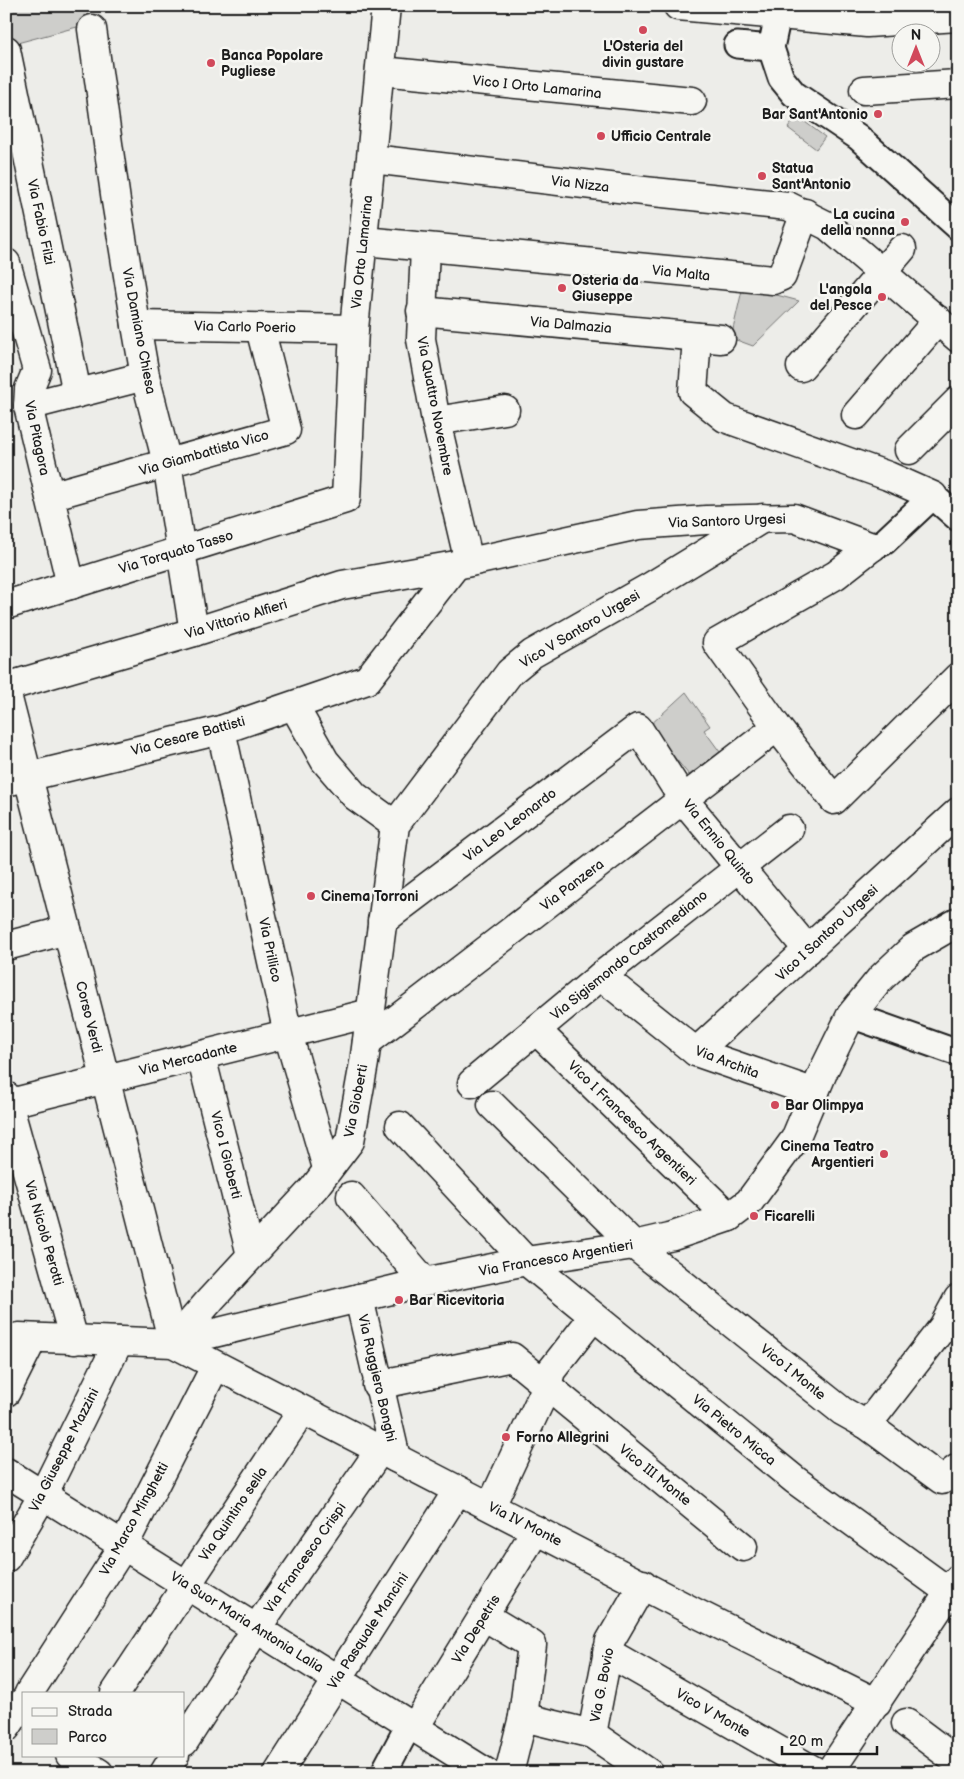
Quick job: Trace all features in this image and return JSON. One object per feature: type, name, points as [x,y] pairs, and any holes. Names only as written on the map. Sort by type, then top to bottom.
[{"type":"street","name":"Via Orto Lamarina","points":[[346,499],[354,329],[386,6]]},
{"type":"street","points":[[678,6],[867,15],[958,17]]},
{"type":"street","points":[[778,10],[771,48],[782,78],[794,94],[858,137],[958,226]]},
{"type":"street","name":"Via Damiano Chiesa","points":[[92,29],[116,201],[136,324],[145,376],[167,464],[194,632]]},
{"type":"street","points":[[737,45],[771,48]]},
{"type":"street","name":"Via Fabio Filzi","points":[[6,50],[77,393]]},
{"type":"street","name":"Vico I Orto Lamarina","points":[[381,71],[692,101]]},
{"type":"street","points":[[864,90],[958,84]]},
{"type":"street","name":"Via Nizza","points":[[372,159],[796,209]]},
{"type":"street","points":[[796,209],[828,226],[948,329],[856,414]]},
{"type":"street","name":"Via Malta","points":[[364,241],[773,280],[782,276],[796,209]]},
{"type":"street","name":"Via Quattro Novembre","points":[[425,248],[421,339],[463,563]]},
{"type":"street","points":[[801,367],[902,249]]},
{"type":"street","name":"Via Pitagora","points":[[6,263],[37,370],[29,389],[28,406],[72,585]]},
{"type":"street","name":"Via Dalmazia","points":[[422,311],[709,338],[693,392],[724,418],[888,476],[933,496]]},
{"type":"street","name":"Via Carlo Poerio","points":[[136,324],[354,329]]},
{"type":"street","name":"Via Giambattista Vico","points":[[50,496],[286,430],[260,328]]},
{"type":"street","points":[[28,406],[145,376]]},
{"type":"street","points":[[909,450],[958,401]]},
{"type":"street","points":[[436,421],[505,410]]},
{"type":"street","points":[[958,518],[933,496],[884,542],[872,547],[836,575],[717,643],[777,727],[834,800],[958,677]]},
{"type":"street","name":"Via Torquato Tasso","points":[[6,605],[346,499]]},
{"type":"street","name":"Via Santoro Urgesi","points":[[463,563],[638,524],[763,518],[794,518],[872,547]]},
{"type":"street","name":"Vico V Santoro Urgesi","points":[[395,824],[510,672],[532,654],[650,587],[763,518]]},
{"type":"street","name":"Via Vittorio Alfieri","points":[[6,687],[194,632],[342,585],[463,563]]},
{"type":"street","name":"Via Cesare Battisti","points":[[17,779],[221,730],[367,680],[463,563]]},
{"type":"street","name":"Corso Verdi","points":[[6,691],[17,779],[67,930],[173,1344]]},
{"type":"street","points":[[294,706],[325,761],[355,796],[395,824]]},
{"type":"street","name":"Via Panzera","points":[[366,1042],[777,727]]},
{"type":"street","name":"Via Ennio Quinto","points":[[638,728],[683,799],[808,950]]},
{"type":"street","name":"Via Leo Leonardo","points":[[382,921],[638,728]]},
{"type":"street","name":"Via Prillico","points":[[221,730],[288,1034],[327,1168]]},
{"type":"street","name":"Vico I Santoro Urgesi","points":[[696,1052],[958,812]]},
{"type":"street","name":"Via Gioberti","points":[[173,1344],[251,1255],[314,1188],[327,1168],[350,1141],[370,1014],[395,824]]},
{"type":"street","name":"Via Sigismondo Castromediano","points":[[472,1083],[602,976],[789,829]]},
{"type":"street","name":"Via Francesco Argentieri","points":[[19,1339],[173,1344],[425,1282],[526,1261],[673,1236],[728,1217],[749,1202],[796,1139],[851,1015],[881,978],[912,948],[958,922]]},
{"type":"street","points":[[6,946],[67,930]]},
{"type":"street","name":"Via Archita","points":[[602,976],[696,1052],[815,1093]]},
{"type":"street","name":"Via Mercadante","points":[[7,1101],[370,1014]]},
{"type":"street","points":[[851,1015],[958,1053]]},
{"type":"street","name":"Vico I Francesco Argentieri","points":[[536,1030],[728,1217]]},
{"type":"street","name":"Vico I Gioberti","points":[[200,1056],[251,1255]]},
{"type":"street","name":"Via Nicolò Perotti","points":[[7,1101],[74,1340]]},
{"type":"street","name":"Vico I Monte","points":[[492,1104],[634,1244],[842,1411],[867,1425],[942,1480],[958,1468]]},
{"type":"street","name":"Via Pietro Micca","points":[[400,1126],[526,1261],[593,1317],[796,1480],[953,1585]]},
{"type":"street","points":[[351,1196],[425,1282]]},
{"type":"street","name":"Via Ruggiero Bonghi","points":[[358,1298],[377,1385],[388,1454]]},
{"type":"street","points":[[867,1425],[943,1327],[958,1300]]},
{"type":"street","points":[[491,1506],[547,1386],[551,1371],[593,1317]]},
{"type":"street","points":[[6,1392],[19,1339]]},
{"type":"street","name":"Via Giuseppe Mazzini","points":[[6,1558],[43,1494],[119,1341]]},
{"type":"street","name":"Via IV Monte","points":[[173,1344],[643,1584],[696,1613],[877,1703]]},
{"type":"street","name":"Vico III Monte","points":[[377,1385],[512,1357],[743,1547]]},
{"type":"street","name":"Via Marco Minghetti","points":[[30,1692],[124,1544],[215,1367]]},
{"type":"street","name":"Via Quintino sella","points":[[116,1692],[185,1584],[302,1411]]},
{"type":"street","name":"Via Francesco Crispi","points":[[185,1740],[256,1629],[388,1454]]},
{"type":"street","name":"Via Suor Maria Antonia Lalia","points":[[6,1472],[124,1544],[487,1773]]},
{"type":"street","name":"Via Pasquale Mancini","points":[[278,1773],[458,1490]]},
{"type":"street","name":"Via Depetris","points":[[412,1725],[484,1616],[536,1530]]},
{"type":"street","name":"Via G. Bovio","points":[[592,1734],[610,1641],[643,1584]]},
{"type":"street","points":[[829,1773],[877,1703],[953,1585]]},
{"type":"street","points":[[484,1616],[532,1645],[523,1717],[509,1773]]},
{"type":"street","name":"Vico V Monte","points":[[608,1652],[818,1773]]},
{"type":"street","points":[[523,1717],[592,1734],[649,1773]]},
{"type":"street","points":[[906,1724],[958,1762]]},
{"type":"street","points":[[386,1768],[412,1725]]},
{"type":"street","points":[[164,1773],[174,1756]]},
{"type":"street","points":[[70,1760],[99,1773]]},
{"type":"green space","points":[[6,6],[87,6],[88,13],[77,27],[6,46]]},
{"type":"green space","points":[[797,116],[825,137],[816,149],[788,128]]},
{"type":"green space","points":[[743,286],[799,301],[753,346],[731,338]]},
{"type":"green space","points":[[686,692],[710,726],[704,730],[720,752],[689,775],[649,726]]},
{"type":"place","name":"L'Osteria del divin gustare","points":[[643,30]]},
{"type":"place","name":"Banca Popolare Pugliese","points":[[211,63]]},
{"type":"place","name":"Bar Sant'Antonio","points":[[878,114]]},
{"type":"place","name":"Ufficio Centrale","points":[[601,136]]},
{"type":"place","name":"Statua Sant'Antonio","points":[[762,176]]},
{"type":"place","name":"La cucina della nonna","points":[[905,222]]},
{"type":"place","name":"Osteria da Giuseppe","points":[[562,288]]},
{"type":"place","name":"L'angola del Pesce","points":[[882,297]]},
{"type":"place","name":"Cinema Torroni","points":[[311,896]]},
{"type":"place","name":"Bar Olimpya","points":[[775,1105]]},
{"type":"place","name":"Cinema Teatro Argentieri","points":[[884,1154]]},
{"type":"place","name":"Ficarelli","points":[[754,1216]]},
{"type":"place","name":"Bar Ricevitoria","points":[[399,1300]]},
{"type":"place","name":"Forno Allegrini","points":[[506,1437]]}]
